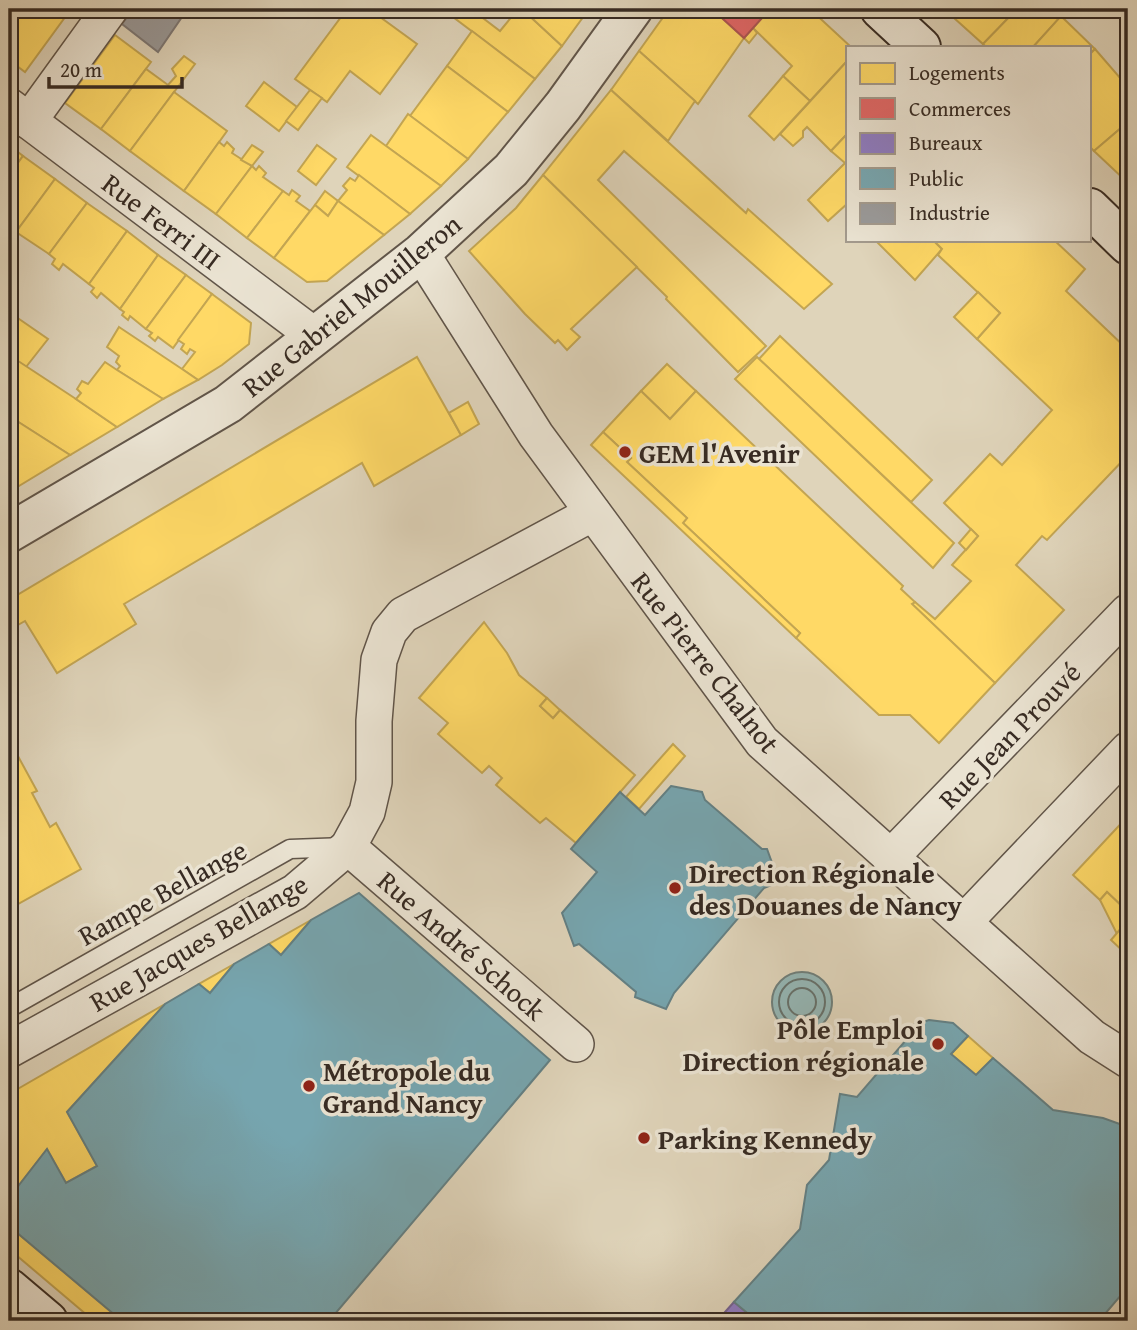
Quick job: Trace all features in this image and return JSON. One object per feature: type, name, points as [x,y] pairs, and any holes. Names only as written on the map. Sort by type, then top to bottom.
[{"type":"street","points":[[19,113],[110,9]]},
{"type":"street","name":"Rue Gabriel Mouilleron","points":[[9,533],[228,404],[421,253],[511,170],[563,106],[633,9]]},
{"type":"street","points":[[880,9],[921,46]]},
{"type":"street","name":"Rue Ferri III","points":[[19,113],[314,337]]},
{"type":"street","points":[[1092,210],[1128,245]]},
{"type":"street","name":"Rue Pierre Chalnot","points":[[421,253],[536,435],[762,742],[1092,1037],[1128,1060]]},
{"type":"street","name":"Rue Jacques Bellange","points":[[9,1050],[295,892],[348,847],[367,813],[374,782],[374,722],[379,660],[389,632],[403,615],[593,513]]},
{"type":"street","name":"Rue Jean Prouvé","points":[[890,858],[1128,612]]},
{"type":"street","points":[[964,922],[1128,750]]},
{"type":"street","name":"Rue André Schock","points":[[348,847],[576,1044]]},
{"type":"street","points":[[9,1288],[48,1321]]},
{"type":"lane","name":"Rampe Bellange","points":[[9,1008],[290,849],[348,847]]},
{"type":"water","points":[[796,972],[808,972],[827,985],[832,1002],[830,1014],[819,1027],[808,1032],[796,1032],[777,1019],[772,1008],[772,996],[785,977]]},
{"type":"building: Logements","points":[[9,9],[20,9],[9,25]]},
{"type":"building: Logements","points":[[20,9],[71,9],[25,72],[9,60],[9,25]]},
{"type":"building: Logements","points":[[347,9],[369,9],[417,44],[380,94],[350,71],[327,102],[295,79]]},
{"type":"building: Logements","points":[[459,9],[471,9],[500,31],[514,14],[509,9],[522,9],[562,46],[535,79],[453,17]]},
{"type":"building: Logements","points":[[522,9],[589,9],[562,46]]},
{"type":"building: Logements","points":[[669,9],[712,9],[744,38],[698,104],[639,51]]},
{"type":"building: Logements","points":[[770,9],[810,9],[850,46],[846,46],[846,62],[810,101],[783,76],[792,66],[753,28]]},
{"type":"building: Logements","points":[[944,9],[1017,9],[983,44]]},
{"type":"building: Logements","points":[[1017,9],[1068,9],[1034,46],[983,44]]},
{"type":"building: Logements","points":[[1061,16],[1092,46],[1034,46]]},
{"type":"building: Logements","points":[[753,28],[757,33],[749,43],[744,38]]},
{"type":"building: Logements","points":[[472,31],[535,79],[508,112],[447,66]]},
{"type":"building: Logements","points":[[115,35],[151,62],[101,129],[65,103]]},
{"type":"building: Logements","points":[[1095,49],[1128,87],[1128,122],[1094,151],[1092,149],[1092,52]]},
{"type":"building: Logements","points":[[639,51],[695,101],[668,141],[611,90]]},
{"type":"building: Logements","points":[[184,56],[195,64],[130,151],[101,129],[146,69],[168,85],[176,76],[172,69]]},
{"type":"building: Logements","points":[[846,62],[846,135],[831,151],[807,127],[803,131],[803,137],[793,146],[780,134]]},
{"type":"building: Logements","points":[[447,66],[508,112],[468,159],[410,116]]},
{"type":"building: Logements","points":[[783,76],[810,101],[774,140],[749,116]]},
{"type":"building: Logements","points":[[264,82],[297,107],[279,131],[246,106]]},
{"type":"building: Logements","points":[[310,90],[322,98],[298,130],[286,121]]},
{"type":"building: Logements","points":[[611,90],[746,213],[748,209],[832,284],[804,309],[624,151],[598,180],[766,346],[738,372],[666,299],[667,297],[543,175]]},
{"type":"building: Logements","points":[[174,92],[227,131],[184,191],[130,151]]},
{"type":"building: Logements","points":[[408,114],[468,159],[441,186],[386,146]]},
{"type":"building: Logements","points":[[1128,122],[1128,183],[1094,151]]},
{"type":"building: Logements","points":[[371,135],[441,186],[410,214],[347,167]]},
{"type":"building: Logements","points":[[846,135],[846,205],[828,221],[808,200],[845,163],[831,151]]},
{"type":"building: Logements","points":[[219,142],[224,146],[227,142],[234,149],[232,153],[252,166],[216,214],[184,191]]},
{"type":"building: Logements","points":[[9,145],[23,156],[9,175]]},
{"type":"building: Logements","points":[[252,145],[263,152],[252,166],[241,160]]},
{"type":"building: Logements","points":[[317,145],[336,159],[316,185],[298,171]]},
{"type":"building: Logements","points":[[23,156],[55,179],[16,232],[9,226],[9,175]]},
{"type":"building: Logements","points":[[252,166],[256,170],[259,166],[266,173],[263,177],[283,191],[247,238],[216,214]]},
{"type":"building: Logements","points":[[359,175],[410,214],[384,235],[338,201],[347,190],[343,186],[350,178],[355,181]]},
{"type":"building: Logements","points":[[543,175],[637,267],[571,329],[580,337],[567,350],[558,340],[555,343],[525,314],[469,251],[516,208]]},
{"type":"building: Logements","points":[[55,179],[87,203],[49,254],[16,232]]},
{"type":"building: Logements","points":[[292,190],[300,196],[296,201],[310,211],[274,258],[247,238],[283,191],[289,195]]},
{"type":"building: Logements","points":[[325,191],[338,201],[328,216],[315,205]]},
{"type":"building: Logements","points":[[338,201],[384,235],[327,281],[307,282],[274,258],[315,205],[328,216]]},
{"type":"building: Logements","points":[[87,203],[127,231],[89,284],[63,264],[59,270],[52,264],[55,259],[49,254]]},
{"type":"building: Logements","points":[[127,231],[158,255],[120,309],[101,293],[97,298],[91,292],[94,288],[89,284]]},
{"type":"building: Logements","points":[[877,242],[935,242],[942,249],[915,280]]},
{"type":"building: Logements","points":[[935,242],[1056,242],[1085,269],[1066,291],[1128,350],[1128,455],[1047,540],[1042,536],[1016,565],[1064,610],[995,683],[912,604],[915,602],[935,619],[971,581],[952,565],[978,536],[944,503],[990,454],[1002,465],[1052,410],[977,339],[1000,313],[938,255],[942,249]]},
{"type":"building: Logements","points":[[158,255],[186,275],[146,329],[130,316],[128,320],[120,309]]},
{"type":"building: Logements","points":[[186,275],[212,294],[173,348],[158,337],[155,341],[149,336],[152,333],[146,329]]},
{"type":"building: Logements","points":[[978,292],[1000,313],[977,339],[954,317]]},
{"type":"building: Logements","points":[[212,294],[251,323],[249,344],[198,380],[182,369],[195,352],[190,349],[187,354],[181,349],[184,344],[178,340]]},
{"type":"building: Logements","points":[[9,312],[48,339],[26,367],[9,355]]},
{"type":"building: Logements","points":[[119,327],[198,380],[163,399],[117,370],[120,366],[116,362],[119,356],[107,347]]},
{"type":"building: Logements","points":[[780,336],[932,480],[911,502],[759,359]]},
{"type":"building: Logements","points":[[9,355],[117,427],[70,455],[9,416]]},
{"type":"building: Logements","points":[[417,357],[461,435],[374,486],[362,463],[124,604],[136,624],[57,673],[25,621],[9,630],[9,592],[12,598]]},
{"type":"building: Logements","points":[[757,357],[954,543],[933,568],[735,379]]},
{"type":"building: Logements","points":[[105,362],[163,399],[117,427],[76,399],[81,393],[77,389],[82,381],[88,384]]},
{"type":"building: Logements","points":[[667,364],[696,391],[670,419],[641,391]]},
{"type":"building: Logements","points":[[641,391],[670,419],[696,391],[903,586],[901,589],[915,602],[912,604],[995,683],[939,743],[910,715],[879,715],[796,638],[800,633],[683,523],[687,518],[627,462],[631,458],[603,432]]},
{"type":"building: Logements","points":[[468,402],[479,424],[461,435],[449,413]]},
{"type":"building: Logements","points":[[9,416],[70,455],[9,492]]},
{"type":"building: Logements","points":[[603,432],[631,458],[627,462],[687,518],[683,523],[800,633],[796,638],[591,445]]},
{"type":"building: Logements","points":[[971,529],[978,536],[966,550],[959,543]]},
{"type":"building: Logements","points":[[484,622],[507,653],[519,675],[547,698],[540,706],[553,718],[560,710],[635,775],[576,843],[546,818],[540,823],[496,785],[502,778],[489,766],[482,773],[438,734],[448,723],[419,698]]},
{"type":"building: Logements","points":[[547,698],[560,710],[553,718],[540,706]]},
{"type":"building: Logements","points":[[673,744],[685,756],[639,809],[626,797]]},
{"type":"building: Logements","points":[[13,747],[37,791],[32,793],[50,827],[56,823],[81,869],[9,909],[9,750]]},
{"type":"building: Logements","points":[[1128,816],[1128,912],[1107,892],[1100,900],[1073,875]]},
{"type":"building: Logements","points":[[1107,892],[1128,912],[1128,920],[1117,934],[1100,900]]},
{"type":"building: Logements","points":[[311,920],[281,955],[269,944]]},
{"type":"building: Logements","points":[[1128,920],[1128,956],[1111,940]]},
{"type":"building: Logements","points":[[234,964],[210,993],[199,984]]},
{"type":"building: Logements","points":[[165,1004],[67,1112],[97,1166],[66,1183],[47,1149],[9,1198],[9,1094]]},
{"type":"building: Logements","points":[[968,1036],[993,1058],[976,1075],[951,1054]]},
{"type":"building: Logements","points":[[9,1226],[122,1321],[94,1321],[9,1249]]},
{"type":"building: Commerces","points":[[712,9],[770,9],[744,38]]},
{"type":"building: Bureaux","points":[[734,1302],[757,1321],[717,1321]]},
{"type":"building: Public","points":[[671,786],[702,792],[705,800],[762,849],[767,849],[779,882],[764,888],[674,993],[666,1009],[635,997],[636,992],[579,944],[574,946],[562,913],[597,872],[571,849],[576,843],[620,792],[645,815]]},
{"type":"building: Public","name":"Métropole du Grand Nancy","points":[[359,893],[550,1060],[329,1321],[122,1321],[9,1226],[9,1198],[47,1149],[66,1183],[97,1166],[67,1112],[165,1004],[199,984],[210,993],[234,964],[269,944],[281,955],[311,920]]},
{"type":"building: Public","points":[[929,1020],[953,1023],[968,1036],[951,1054],[976,1075],[993,1058],[1053,1110],[1103,1118],[1128,1127],[1128,1287],[1099,1321],[757,1321],[734,1302],[800,1229],[807,1185],[829,1160],[840,1094],[857,1097],[907,1039],[904,1028]]},
{"type":"building: Industrie","points":[[133,9],[176,9],[184,14],[158,52],[122,24]]},
{"type":"place","name":"GEM l'Avenir","points":[[625,452]]},
{"type":"place","name":"Direction Régionale des Douanes de Nancy","points":[[675,888]]},
{"type":"place","name":"Pôle Emploi Direction régionale","points":[[938,1044]]},
{"type":"place","name":"Métropole du Grand Nancy","points":[[309,1086]]},
{"type":"place","name":"Parking Kennedy","points":[[644,1138]]}]
